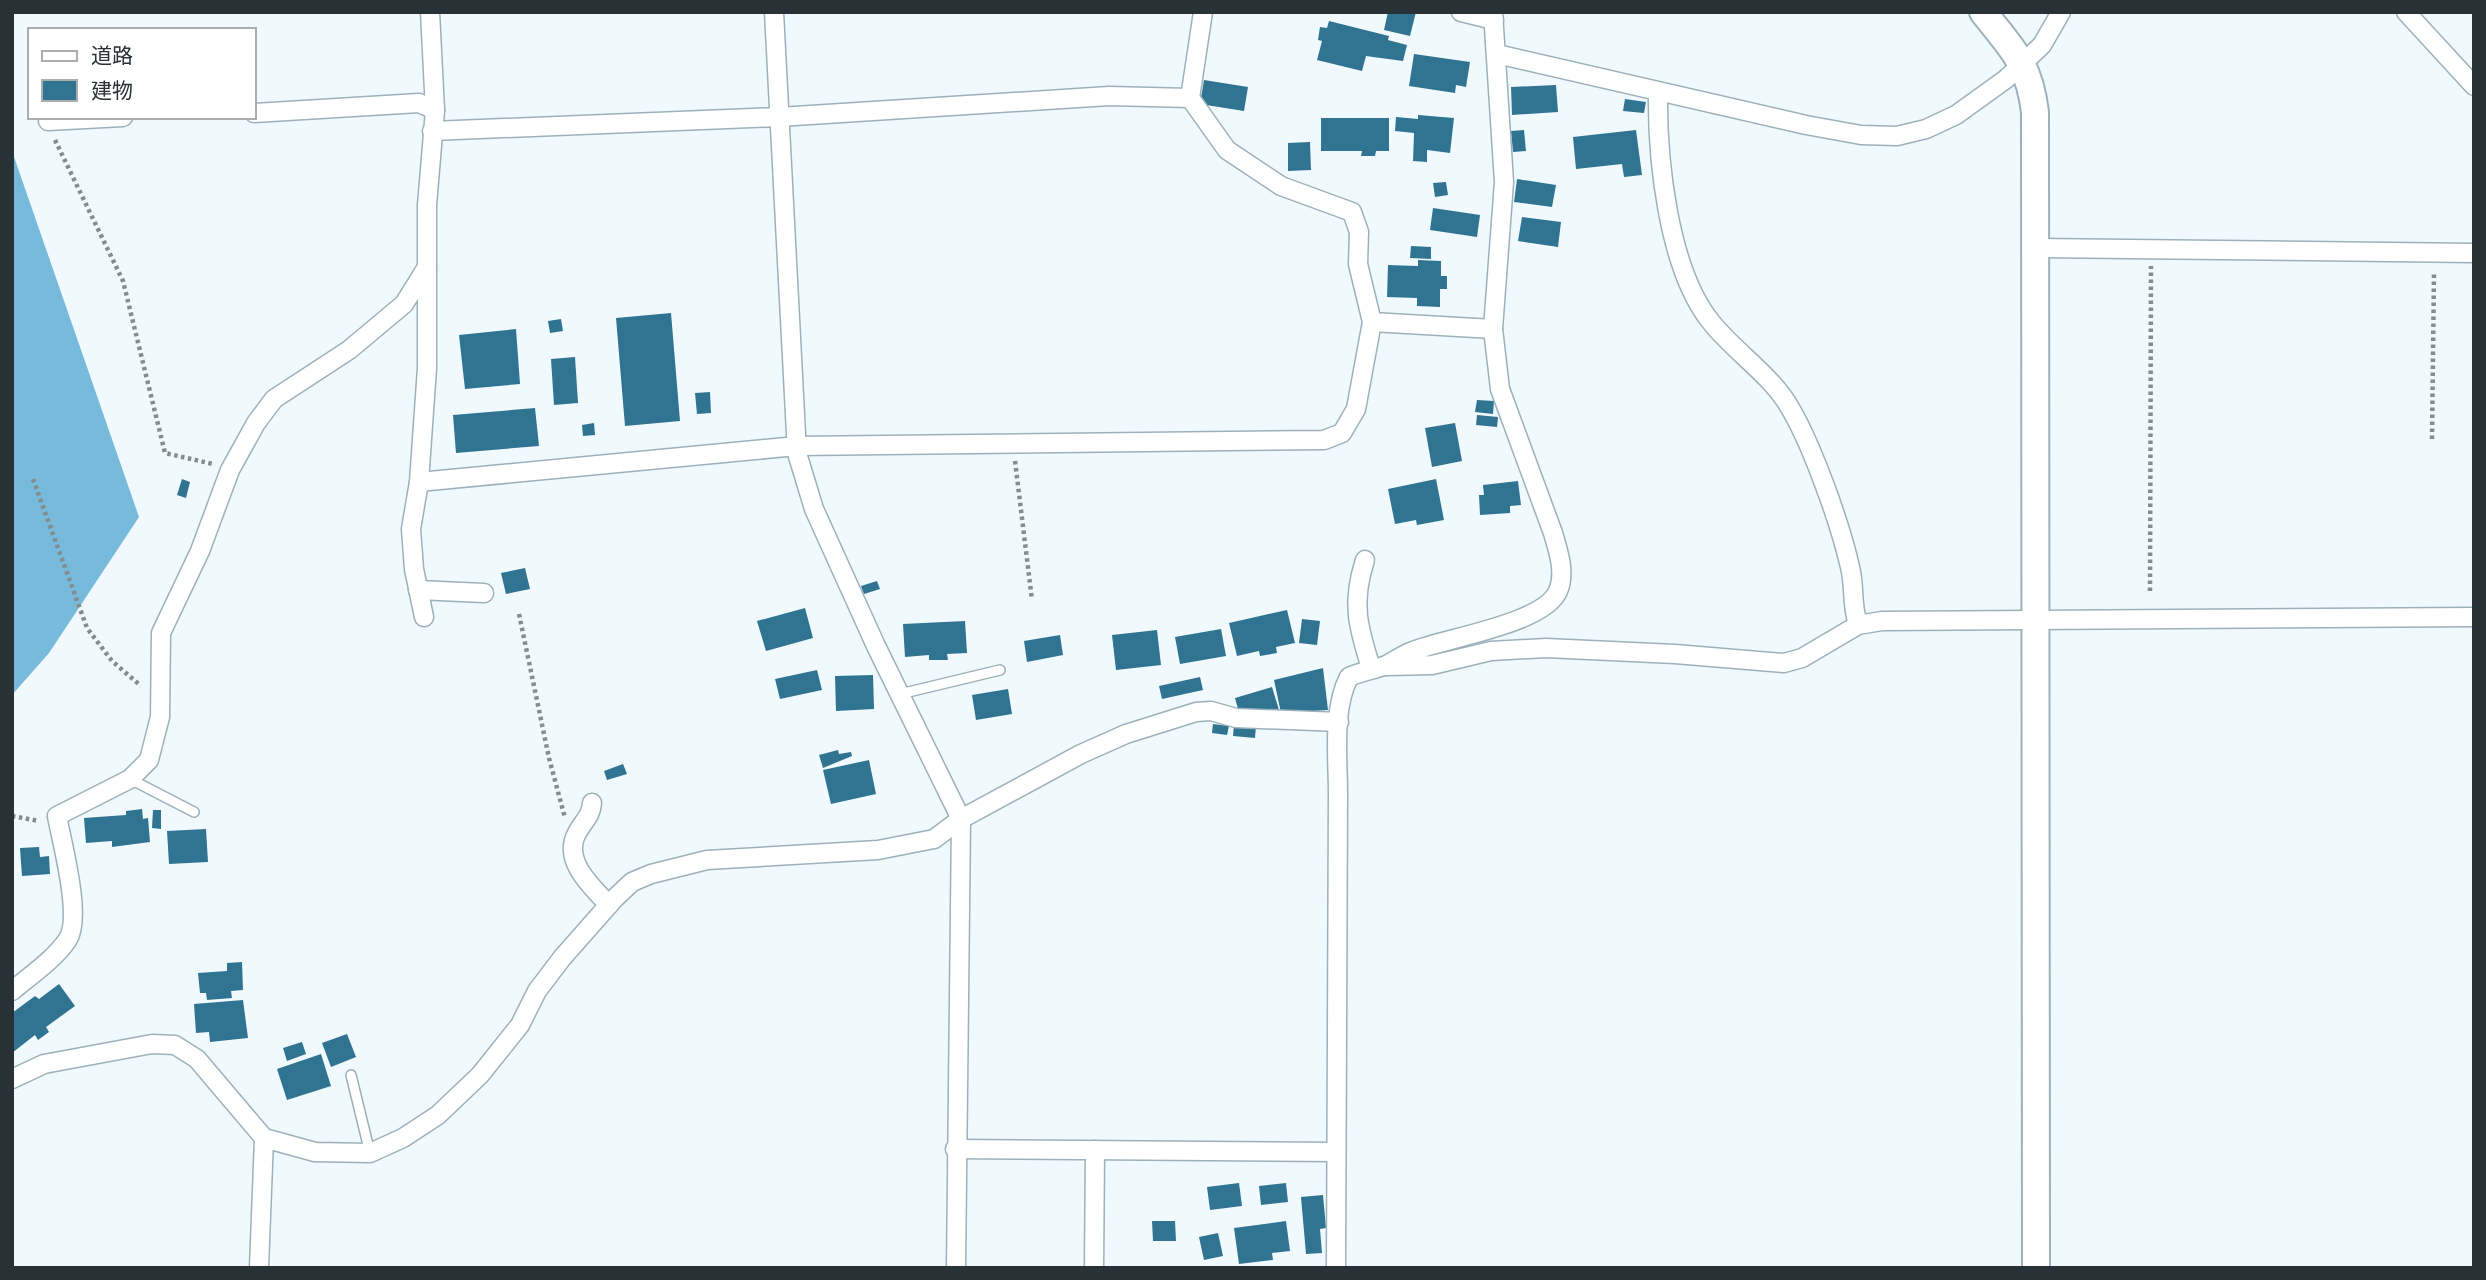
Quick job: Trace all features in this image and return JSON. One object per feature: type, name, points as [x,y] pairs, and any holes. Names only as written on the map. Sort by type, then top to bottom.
[{"type":"street","points":[[424,617],[411,529],[419,482],[427,368],[427,267],[435,110],[430,12]]},
{"type":"street","points":[[774,12],[797,446],[814,509],[899,695],[961,819],[955,1149],[956,1268]]},
{"type":"street","points":[[419,482],[797,446],[1324,440],[1342,433],[1353,416],[1372,322],[1358,264],[1359,232],[1352,212],[1280,186],[1227,150],[1190,98],[1203,12]]},
{"type":"street","points":[[1336,1268],[1339,722],[1344,686],[1349,677],[1412,651],[1508,624],[1546,605],[1558,591],[1559,554],[1500,389],[1493,329],[1504,182],[1494,16],[1461,12]]},
{"type":"street","points":[[1983,12],[2024,64],[2031,82],[2035,112],[2036,1268]]},
{"type":"street","points":[[1497,54],[1847,133],[1897,136],[1926,129],[1956,115],[2024,64],[2042,45],[2061,12]]},
{"type":"street","points":[[2406,12],[2474,86]]},
{"type":"street","points":[[1658,92],[1657,140],[1665,203],[1693,293],[1710,321],[1787,402],[1807,443],[1846,549],[1852,572],[1852,604],[1858,625]]},
{"type":"street","points":[[432,131],[779,117],[1110,96],[1190,98]]},
{"type":"street","points":[[256,113],[419,103],[435,110]]},
{"type":"street","points":[[48,121],[86,119]]},
{"type":"street","points":[[2037,248],[2474,253]]},
{"type":"street","points":[[12,991],[60,949],[70,936],[73,920],[71,899],[57,816],[130,779],[149,760],[157,739],[162,633],[200,551],[230,470],[256,423],[274,398],[349,350],[404,304],[427,267]]},
{"type":"street","points":[[1372,322],[1493,329]]},
{"type":"street","points":[[1365,560],[1356,587],[1357,622],[1377,667]]},
{"type":"street","points":[[418,590],[484,593]]},
{"type":"street","points":[[1377,667],[1432,665],[1491,652],[1546,648],[1675,654],[1784,663],[1802,658],[1858,625],[1882,621],[2474,618]]},
{"type":"street","points":[[12,1079],[44,1064],[152,1044],[175,1045],[197,1059],[264,1138],[315,1152],[370,1153],[404,1138],[438,1115],[480,1075],[520,1025],[537,991],[562,958],[632,882],[662,871],[707,860],[908,846],[934,839],[961,819],[1115,739],[1196,712],[1211,712],[1236,718],[1339,722]]},
{"type":"street","points":[[592,803],[590,815],[572,845],[572,853],[585,880],[609,905]]},
{"type":"street","points":[[259,1268],[264,1138]]},
{"type":"street","points":[[955,1149],[1336,1152]]},
{"type":"street","points":[[1094,1268],[1095,1150]]},
{"type":"lane","points":[[899,695],[1000,670]]},
{"type":"lane","points":[[130,779],[194,812]]},
{"type":"lane","points":[[351,1075],[370,1153]]},
{"type":"path","points":[[48,121],[55,141],[123,281],[165,453],[230,470]]},
{"type":"path","points":[[2150,591],[2151,249]]},
{"type":"path","points":[[2432,439],[2434,253]]},
{"type":"path","points":[[1013,443],[1032,600]]},
{"type":"path","points":[[33,479],[88,628],[112,661],[160,702]]},
{"type":"path","points":[[519,614],[549,758],[572,845]]},
{"type":"path","points":[[12,816],[41,821],[57,816]]},
{"type":"shaded area","points":[[12,151],[139,517],[49,653],[12,695]]},
{"type":"building","points":[[1388,12],[1416,12],[1410,36],[1384,30]]},
{"type":"building","points":[[1329,21],[1389,36],[1388,40],[1407,45],[1403,61],[1366,56],[1362,71],[1317,60],[1322,41],[1318,40],[1320,27],[1327,28]]},
{"type":"building","points":[[1414,54],[1470,62],[1466,87],[1456,85],[1455,93],[1409,86]]},
{"type":"building","points":[[1204,80],[1248,87],[1244,111],[1200,104]]},
{"type":"building","points":[[1556,85],[1558,112],[1512,115],[1511,87]]},
{"type":"building","points":[[1625,99],[1646,102],[1644,113],[1623,111]]},
{"type":"building","points":[[1418,115],[1454,118],[1450,153],[1427,150],[1427,162],[1413,161],[1414,133],[1395,131],[1396,117],[1418,119]]},
{"type":"building","points":[[1321,118],[1389,118],[1389,151],[1376,151],[1375,156],[1361,156],[1362,151],[1321,151]]},
{"type":"building","points":[[1524,130],[1526,151],[1513,152],[1511,131]]},
{"type":"building","points":[[1636,130],[1642,175],[1624,177],[1622,164],[1576,169],[1573,137]]},
{"type":"building","points":[[1310,142],[1311,170],[1288,171],[1288,143]]},
{"type":"building","points":[[1517,179],[1556,185],[1552,207],[1514,202]]},
{"type":"building","points":[[1446,182],[1448,195],[1435,197],[1433,183]]},
{"type":"building","points":[[1433,208],[1480,215],[1477,237],[1430,230]]},
{"type":"building","points":[[1522,217],[1561,222],[1558,247],[1518,241]]},
{"type":"building","points":[[1411,246],[1431,247],[1431,259],[1410,258]]},
{"type":"building","points":[[1418,260],[1441,261],[1441,276],[1447,276],[1447,289],[1440,289],[1440,307],[1417,306],[1417,298],[1387,297],[1388,265],[1418,266]]},
{"type":"building","points":[[671,313],[680,421],[625,426],[616,318]]},
{"type":"building","points":[[561,319],[563,331],[550,333],[548,321]]},
{"type":"building","points":[[516,329],[520,384],[465,389],[459,335]]},
{"type":"building","points":[[575,357],[578,403],[554,405],[551,359]]},
{"type":"building","points":[[710,392],[711,413],[697,414],[695,393]]},
{"type":"building","points":[[1477,400],[1494,401],[1493,414],[1475,412]]},
{"type":"building","points":[[535,408],[539,446],[456,453],[453,415]]},
{"type":"building","points":[[1477,415],[1498,417],[1497,427],[1476,425]]},
{"type":"building","points":[[594,423],[595,435],[583,436],[582,425]]},
{"type":"building","points":[[1455,423],[1462,461],[1432,467],[1425,428]]},
{"type":"building","points":[[182,479],[190,482],[186,498],[177,495]]},
{"type":"building","points":[[1436,479],[1444,520],[1417,525],[1416,520],[1395,524],[1388,489]]},
{"type":"building","points":[[1518,481],[1521,505],[1510,506],[1510,513],[1480,515],[1479,495],[1484,495],[1483,485]]},
{"type":"building","points":[[525,568],[530,589],[506,594],[501,573]]},
{"type":"building","points":[[877,581],[880,589],[864,594],[861,586]]},
{"type":"building","points":[[805,608],[813,638],[766,651],[757,621]]},
{"type":"building","points":[[1287,610],[1295,643],[1276,647],[1277,653],[1260,656],[1259,651],[1237,656],[1229,623]]},
{"type":"building","points":[[1302,619],[1320,621],[1317,645],[1299,643]]},
{"type":"building","points":[[965,621],[967,653],[947,654],[948,660],[929,660],[929,655],[905,657],[903,624]]},
{"type":"building","points":[[1221,629],[1226,656],[1180,664],[1175,637]]},
{"type":"building","points":[[1157,630],[1161,665],[1116,670],[1112,635]]},
{"type":"building","points":[[1060,635],[1063,655],[1027,662],[1024,641]]},
{"type":"building","points":[[1323,668],[1328,710],[1281,713],[1274,680]]},
{"type":"building","points":[[817,670],[822,690],[780,699],[775,679]]},
{"type":"building","points":[[873,675],[874,709],[836,711],[835,676]]},
{"type":"building","points":[[1200,677],[1203,690],[1162,699],[1159,686]]},
{"type":"building","points":[[1272,687],[1279,710],[1238,709],[1235,698]]},
{"type":"building","points":[[1008,689],[1012,714],[976,720],[972,695]]},
{"type":"building","points":[[1213,724],[1229,726],[1227,735],[1212,733]]},
{"type":"building","points":[[1234,724],[1256,726],[1255,738],[1233,736]]},
{"type":"building","points":[[838,750],[839,754],[851,752],[852,756],[823,768],[819,755]]},
{"type":"building","points":[[869,760],[876,794],[831,804],[823,770]]},
{"type":"building","points":[[623,764],[627,774],[607,780],[604,771]]},
{"type":"building","points":[[142,809],[143,819],[148,818],[150,842],[112,847],[112,841],[86,843],[84,818],[126,815],[126,811]]},
{"type":"building","points":[[153,810],[161,810],[161,829],[152,828]]},
{"type":"building","points":[[206,829],[208,862],[169,864],[167,831]]},
{"type":"building","points":[[39,847],[40,857],[49,856],[50,874],[22,876],[20,848]]},
{"type":"building","points":[[242,962],[243,990],[231,991],[232,998],[207,1000],[206,993],[200,993],[198,973],[227,971],[227,963]]},
{"type":"building","points":[[59,984],[75,1006],[46,1027],[49,1032],[38,1040],[35,1035],[12,1053],[12,1013],[35,996],[39,999]]},
{"type":"building","points":[[243,1000],[248,1038],[210,1042],[209,1032],[196,1033],[194,1004]]},
{"type":"building","points":[[347,1034],[356,1057],[331,1067],[322,1043]]},
{"type":"building","points":[[302,1042],[306,1054],[287,1061],[283,1048]]},
{"type":"building","points":[[321,1054],[331,1086],[287,1100],[277,1069]]},
{"type":"building","points":[[1239,1183],[1242,1206],[1210,1210],[1207,1187]]},
{"type":"building","points":[[1286,1183],[1288,1202],[1261,1205],[1259,1186]]},
{"type":"building","points":[[1323,1195],[1326,1228],[1320,1229],[1322,1253],[1306,1254],[1301,1197]]},
{"type":"building","points":[[1152,1221],[1175,1221],[1176,1241],[1153,1241]]},
{"type":"building","points":[[1286,1221],[1290,1251],[1272,1253],[1273,1260],[1239,1264],[1234,1228]]},
{"type":"building","points":[[1218,1233],[1223,1256],[1204,1260],[1199,1237]]}]
